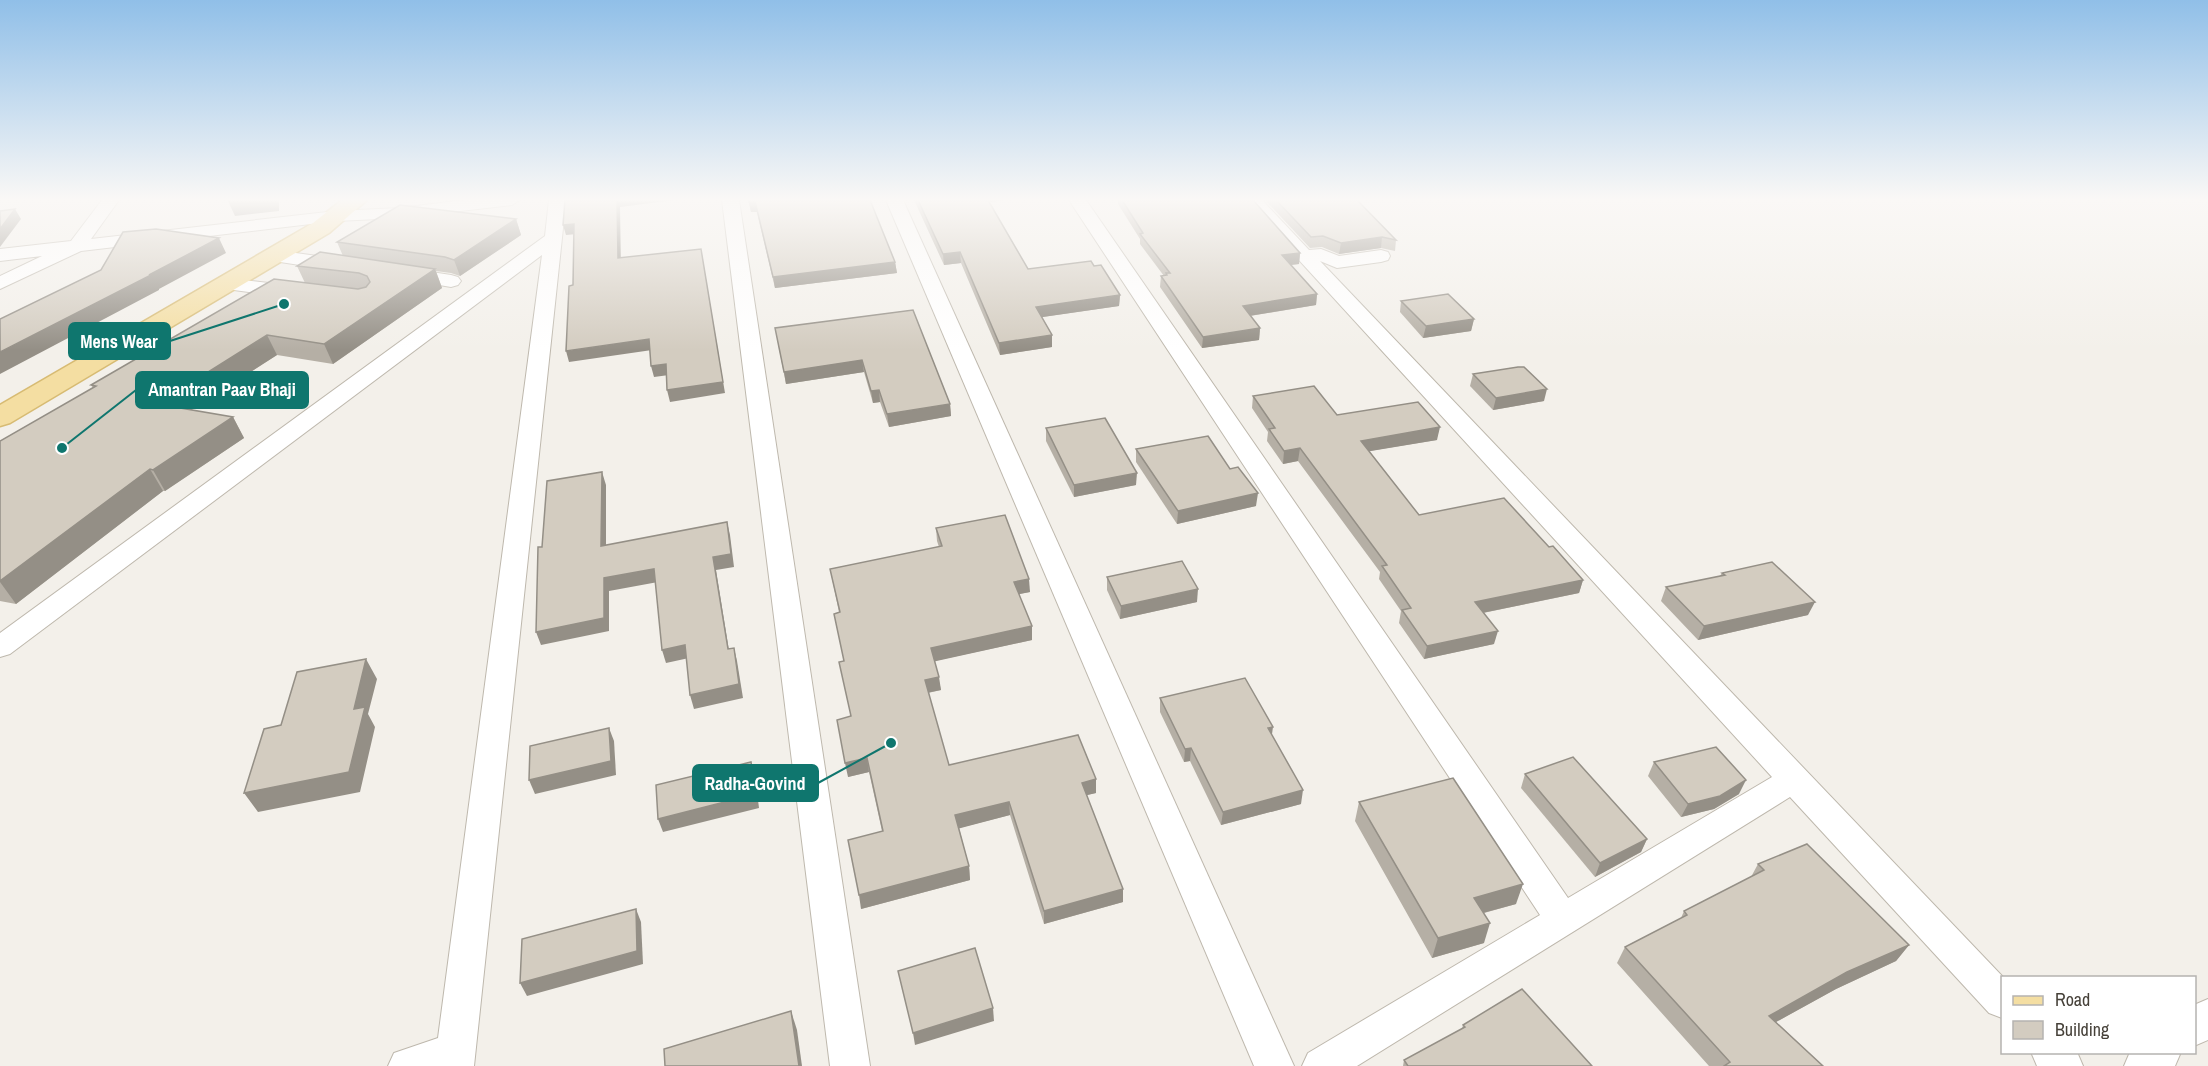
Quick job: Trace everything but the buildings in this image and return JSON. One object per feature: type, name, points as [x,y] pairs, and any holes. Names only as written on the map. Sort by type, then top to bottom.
[{"type":"main road","points":[[0,417],[284,250]]},
{"type":"street","points":[[0,255],[45,250]]},
{"type":"street","points":[[0,283],[69,250]]},
{"type":"street","points":[[0,647],[537,250]]},
{"type":"street","points":[[408,1066],[455,1058],[552,250]]},
{"type":"street","points":[[737,250],[850,1066]]},
{"type":"street","points":[[916,250],[1274,1066]]},
{"type":"street","points":[[1111,250],[1562,919]]},
{"type":"street","points":[[1299,250],[2001,1000]]},
{"type":"street","points":[[1305,256],[1321,255],[1337,262],[1381,256]]},
{"type":"street","points":[[274,256],[357,267]]},
{"type":"street","points":[[392,272],[451,281]]},
{"type":"street","points":[[226,284],[308,293]]},
{"type":"street","points":[[1322,1066],[1794,779]]},
{"type":"street","points":[[2051,1054],[2063,1066]]},
{"type":"street","points":[[2144,1066],[2161,1054]]},
{"type":"place","name":"Mens Wear","points":[[284,304]]},
{"type":"place","name":"Amantran Paav Bhaji","points":[[62,448]]},
{"type":"place","name":"Radha-Govind","points":[[891,743]]}]
